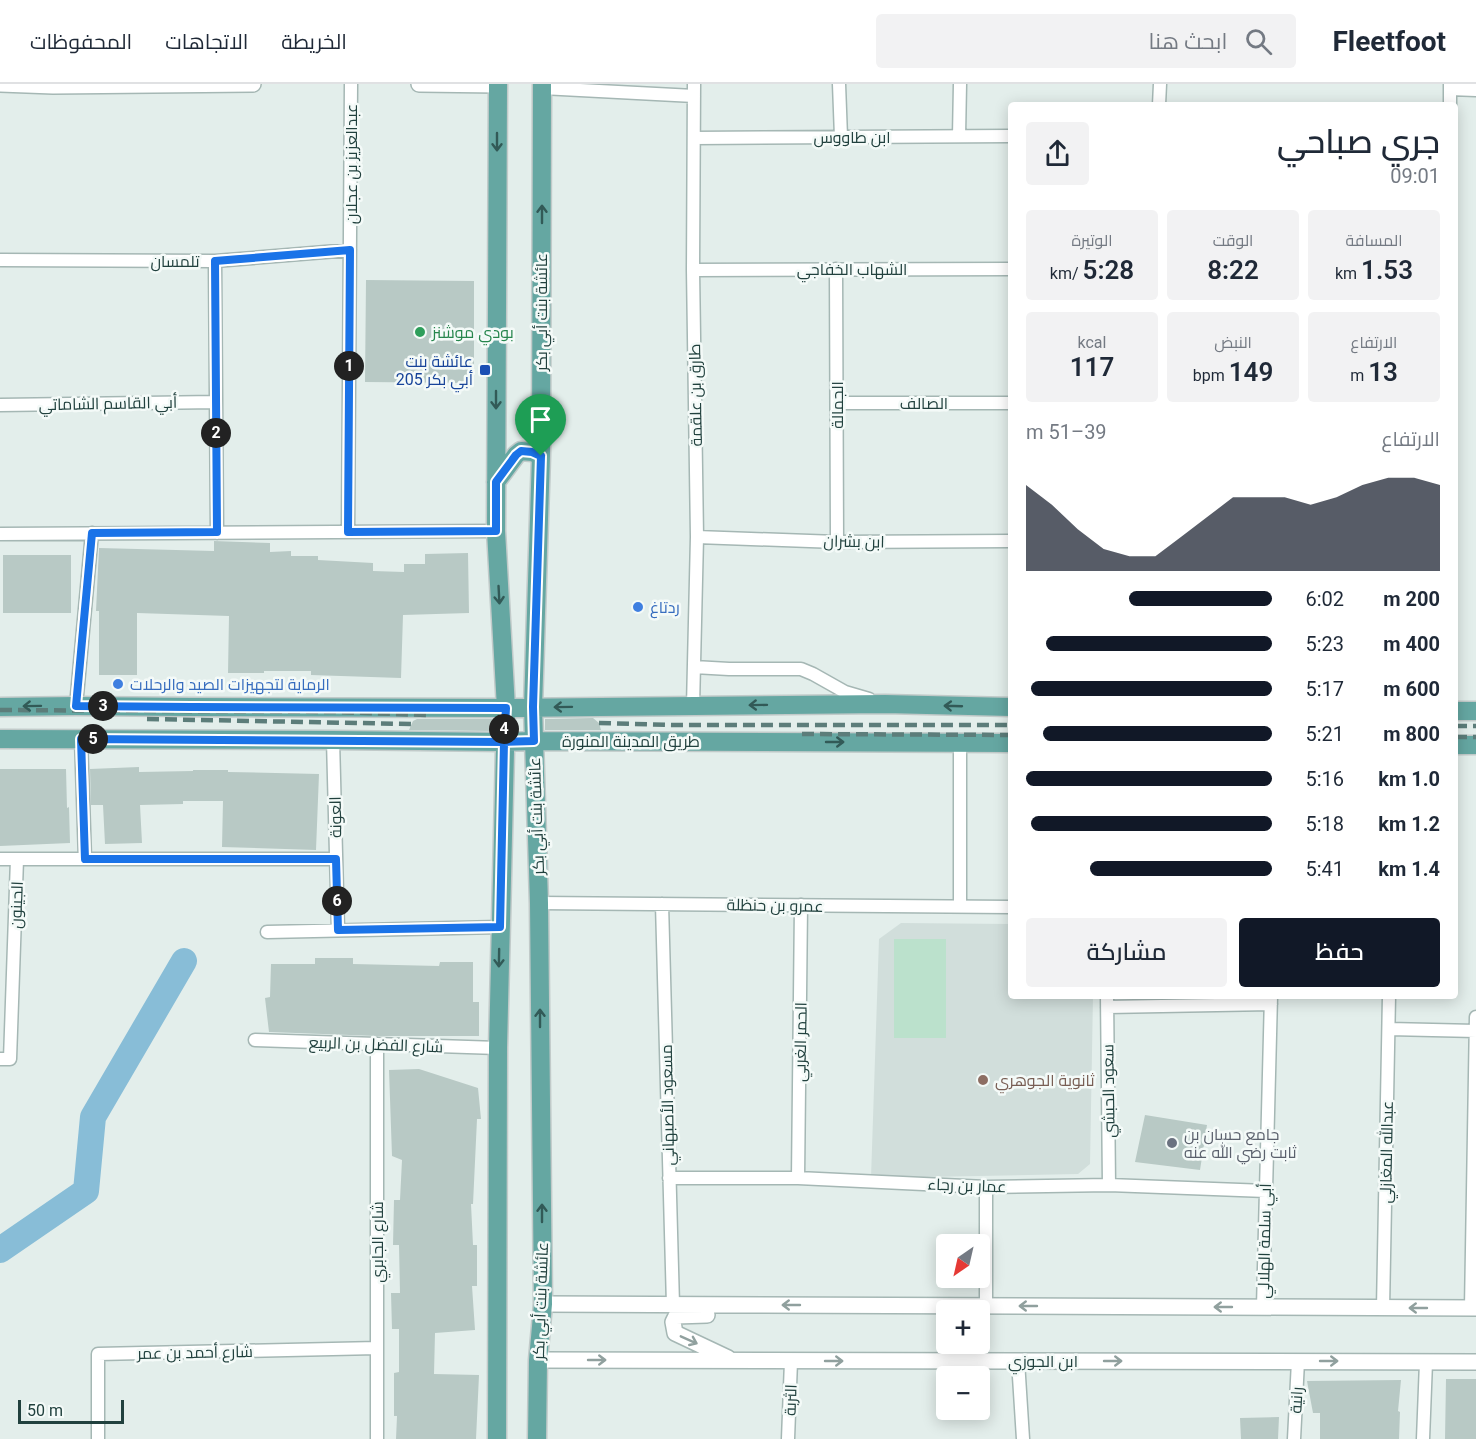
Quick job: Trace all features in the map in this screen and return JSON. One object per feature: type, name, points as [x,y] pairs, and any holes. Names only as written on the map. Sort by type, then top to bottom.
[{"type":"main road","name":"عائشة بنت أبي بكر","points":[[497,1439],[498,1048],[506,708],[496,531],[498,84]]},
{"type":"main road","name":"عائشة بنت أبي بكر","points":[[537,1439],[538,1360],[543,1304],[539,903],[533,707],[541,456],[542,113],[538,85]]},
{"type":"main road","points":[[496,482],[521,451],[541,456]]},
{"type":"main road","points":[[0,707],[506,708],[885,704],[1008,707]]},
{"type":"main road","points":[[1458,711],[1476,711]]},
{"type":"main road","name":"طريق المدينة المنورة","points":[[0,739],[1008,743]]},
{"type":"main road","points":[[1458,745],[1476,745]]},
{"type":"street","points":[[0,84],[53,86],[253,84]]},
{"type":"street","name":"عبدالعزيز بن عجلان","points":[[348,532],[351,84]]},
{"type":"street","points":[[419,84],[498,84]]},
{"type":"street","points":[[839,84],[841,137]]},
{"type":"street","points":[[959,136],[960,84]]},
{"type":"street","points":[[1160,84],[1160,102]]},
{"type":"street","points":[[538,85],[694,90]]},
{"type":"street","points":[[1450,102],[1450,86],[1476,90]]},
{"type":"street","name":"طارق بن علقمة","points":[[693,706],[697,537],[693,270],[694,90]]},
{"type":"street","name":"ابن طاووس","points":[[694,138],[1008,136]]},
{"type":"street","name":"تلمسان","points":[[0,260],[215,261],[350,250]]},
{"type":"street","points":[[215,261],[217,532]]},
{"type":"street","name":"الجمالة","points":[[836,269],[837,542]]},
{"type":"street","name":"الشهاب الخفاجي","points":[[693,270],[1008,269]]},
{"type":"street","name":"أبي القاسم الشاماتي","points":[[0,405],[216,402]]},
{"type":"street","name":"الصالف","points":[[837,403],[1008,403]]},
{"type":"street","points":[[0,534],[496,531]]},
{"type":"street","points":[[76,706],[92,533]]},
{"type":"street","name":"ابن بشران","points":[[697,537],[837,542],[1008,541]]},
{"type":"street","points":[[694,667],[801,669],[845,692],[885,704]]},
{"type":"street","points":[[81,739],[85,859]]},
{"type":"street","name":"العونة","points":[[333,740],[338,930]]},
{"type":"street","points":[[960,742],[960,907]]},
{"type":"street","points":[[0,859],[336,859]]},
{"type":"street","name":"الجينون","points":[[5,1059],[17,859]]},
{"type":"street","name":"عمرو بن حنظلة","points":[[539,903],[1008,908]]},
{"type":"street","name":"مسعود الأصبهاني","points":[[662,904],[673,1305]]},
{"type":"street","name":"الحمر الغربي","points":[[798,1178],[801,906]]},
{"type":"street","points":[[267,932],[500,927]]},
{"type":"street","name":"عبدالله المغازلي","points":[[1383,1308],[1389,999]]},
{"type":"street","points":[[1107,1001],[1271,1000]]},
{"type":"street","name":"أبي سلمة الهلالي","points":[[1263,1307],[1271,1000]]},
{"type":"street","name":"سعود الحبشي","points":[[1107,1001],[1109,1185]]},
{"type":"street","points":[[990,1306],[1474,1308],[1476,1017]]},
{"type":"street","points":[[1389,1029],[1476,1031]]},
{"type":"street","name":"شارع الفضل بن الربيع","points":[[255,1040],[498,1048]]},
{"type":"street","name":"شارع الجابري","points":[[377,1044],[377,1439]]},
{"type":"street","name":"عمار بن رجاء","points":[[669,1178],[798,1178],[986,1187],[1109,1185],[1266,1191]]},
{"type":"street","points":[[986,1187],[986,1300]]},
{"type":"street","points":[[543,1304],[936,1306]]},
{"type":"street","points":[[735,1360],[675,1333],[676,1316],[741,1314],[762,1305]]},
{"type":"street","name":"شارع أحمد بن عمر","points":[[98,1439],[98,1354],[377,1348]]},
{"type":"street","name":"ابن الجوزي","points":[[538,1360],[1476,1362]]},
{"type":"street","name":"الثربة","points":[[788,1439],[791,1360]]},
{"type":"street","points":[[1018,1361],[1023,1439]]},
{"type":"street","name":"رانية","points":[[1294,1439],[1298,1361]]},
{"type":"street","points":[[1423,1439],[1426,1362]]},
{"type":"shaded area","name":"ثانوية الجوهري","points":[[901,923],[1008,924],[1008,999],[1093,999],[1090,1164],[1078,1174],[871,1178],[879,939]]},
{"type":"green space","points":[[894,939],[946,939],[946,1038],[894,1038]]},
{"type":"building","name":"بودي موشنز","points":[[366,280],[474,281],[474,383],[365,382]]},
{"type":"building","points":[[214,541],[270,543],[270,552],[291,551],[291,556],[318,556],[318,560],[373,563],[373,571],[404,572],[404,564],[425,564],[425,554],[468,553],[469,613],[403,615],[401,678],[311,675],[311,671],[228,673],[229,616],[137,613],[137,675],[99,675],[99,611],[96,611],[99,548],[214,551]]},
{"type":"building","points":[[3,555],[71,555],[71,613],[3,613]]},
{"type":"building","points":[[593,718],[599,723],[601,730],[545,730],[545,719]]},
{"type":"building","points":[[417,719],[494,719],[494,731],[409,730],[413,721]]},
{"type":"building","points":[[139,767],[139,772],[228,770],[228,772],[319,774],[316,850],[222,847],[223,801],[183,801],[183,804],[140,805],[142,843],[105,844],[103,805],[91,805],[90,769]]},
{"type":"building","points":[[0,769],[66,769],[70,843],[0,846]]},
{"type":"building","points":[[315,958],[353,958],[353,964],[439,966],[440,962],[473,962],[473,1002],[479,1002],[479,1036],[377,1036],[269,1032],[265,998],[270,997],[271,964],[315,964]]},
{"type":"building","points":[[419,1069],[478,1088],[481,1119],[477,1119],[473,1204],[471,1204],[473,1245],[477,1245],[477,1286],[472,1286],[475,1330],[435,1333],[434,1374],[479,1375],[476,1439],[396,1439],[394,1373],[399,1372],[399,1329],[392,1329],[391,1293],[400,1293],[399,1245],[393,1245],[394,1200],[400,1200],[402,1160],[392,1156],[389,1070]]},
{"type":"building","name":"جامع حسان بن ثابت رضي الله عنه","points":[[1145,1115],[1207,1125],[1200,1170],[1135,1162]]},
{"type":"building","points":[[1446,1379],[1476,1379],[1476,1439],[1445,1439]]},
{"type":"building","points":[[1401,1380],[1398,1411],[1400,1412],[1399,1439],[1320,1439],[1320,1413],[1313,1413],[1307,1381]]},
{"type":"building","points":[[1279,1417],[1278,1439],[1241,1439],[1240,1418]]},
{"type":"waterway","points":[[0,1250],[86,1191],[93,1117],[184,961]]},
{"type":"railway","points":[[0,710],[334,712],[427,715]]},
{"type":"railway","points":[[147,719],[411,724]]},
{"type":"railway","points":[[599,723],[1008,725]]},
{"type":"railway","points":[[1458,726],[1476,726]]},
{"type":"railway","points":[[802,734],[1008,735]]},
{"type":"railway","points":[[1458,737],[1476,737]]},
{"type":"place","name":"بودي موشنز","points":[[420,332]]},
{"type":"place","name":"عائشة بنت أبي بكر 205","points":[[485,370]]},
{"type":"place","name":"ردتاغ","points":[[638,607]]},
{"type":"place","name":"الرماية لتجهيزات الصيد والرحلات","points":[[118,684]]},
{"type":"place","name":"ثانوية الجوهري","points":[[983,1080]]},
{"type":"place","name":"جامع حسان بن ثابت رضي الله عنه","points":[[1172,1143]]},
{"type":"route","points":[[541,456],[521,451],[496,482],[496,531],[348,532],[350,250],[215,261],[217,532],[92,533],[76,706],[506,708],[504,742],[81,739],[85,859],[336,859],[338,930],[500,927],[504,742],[534,741],[533,707],[541,456]]}]
